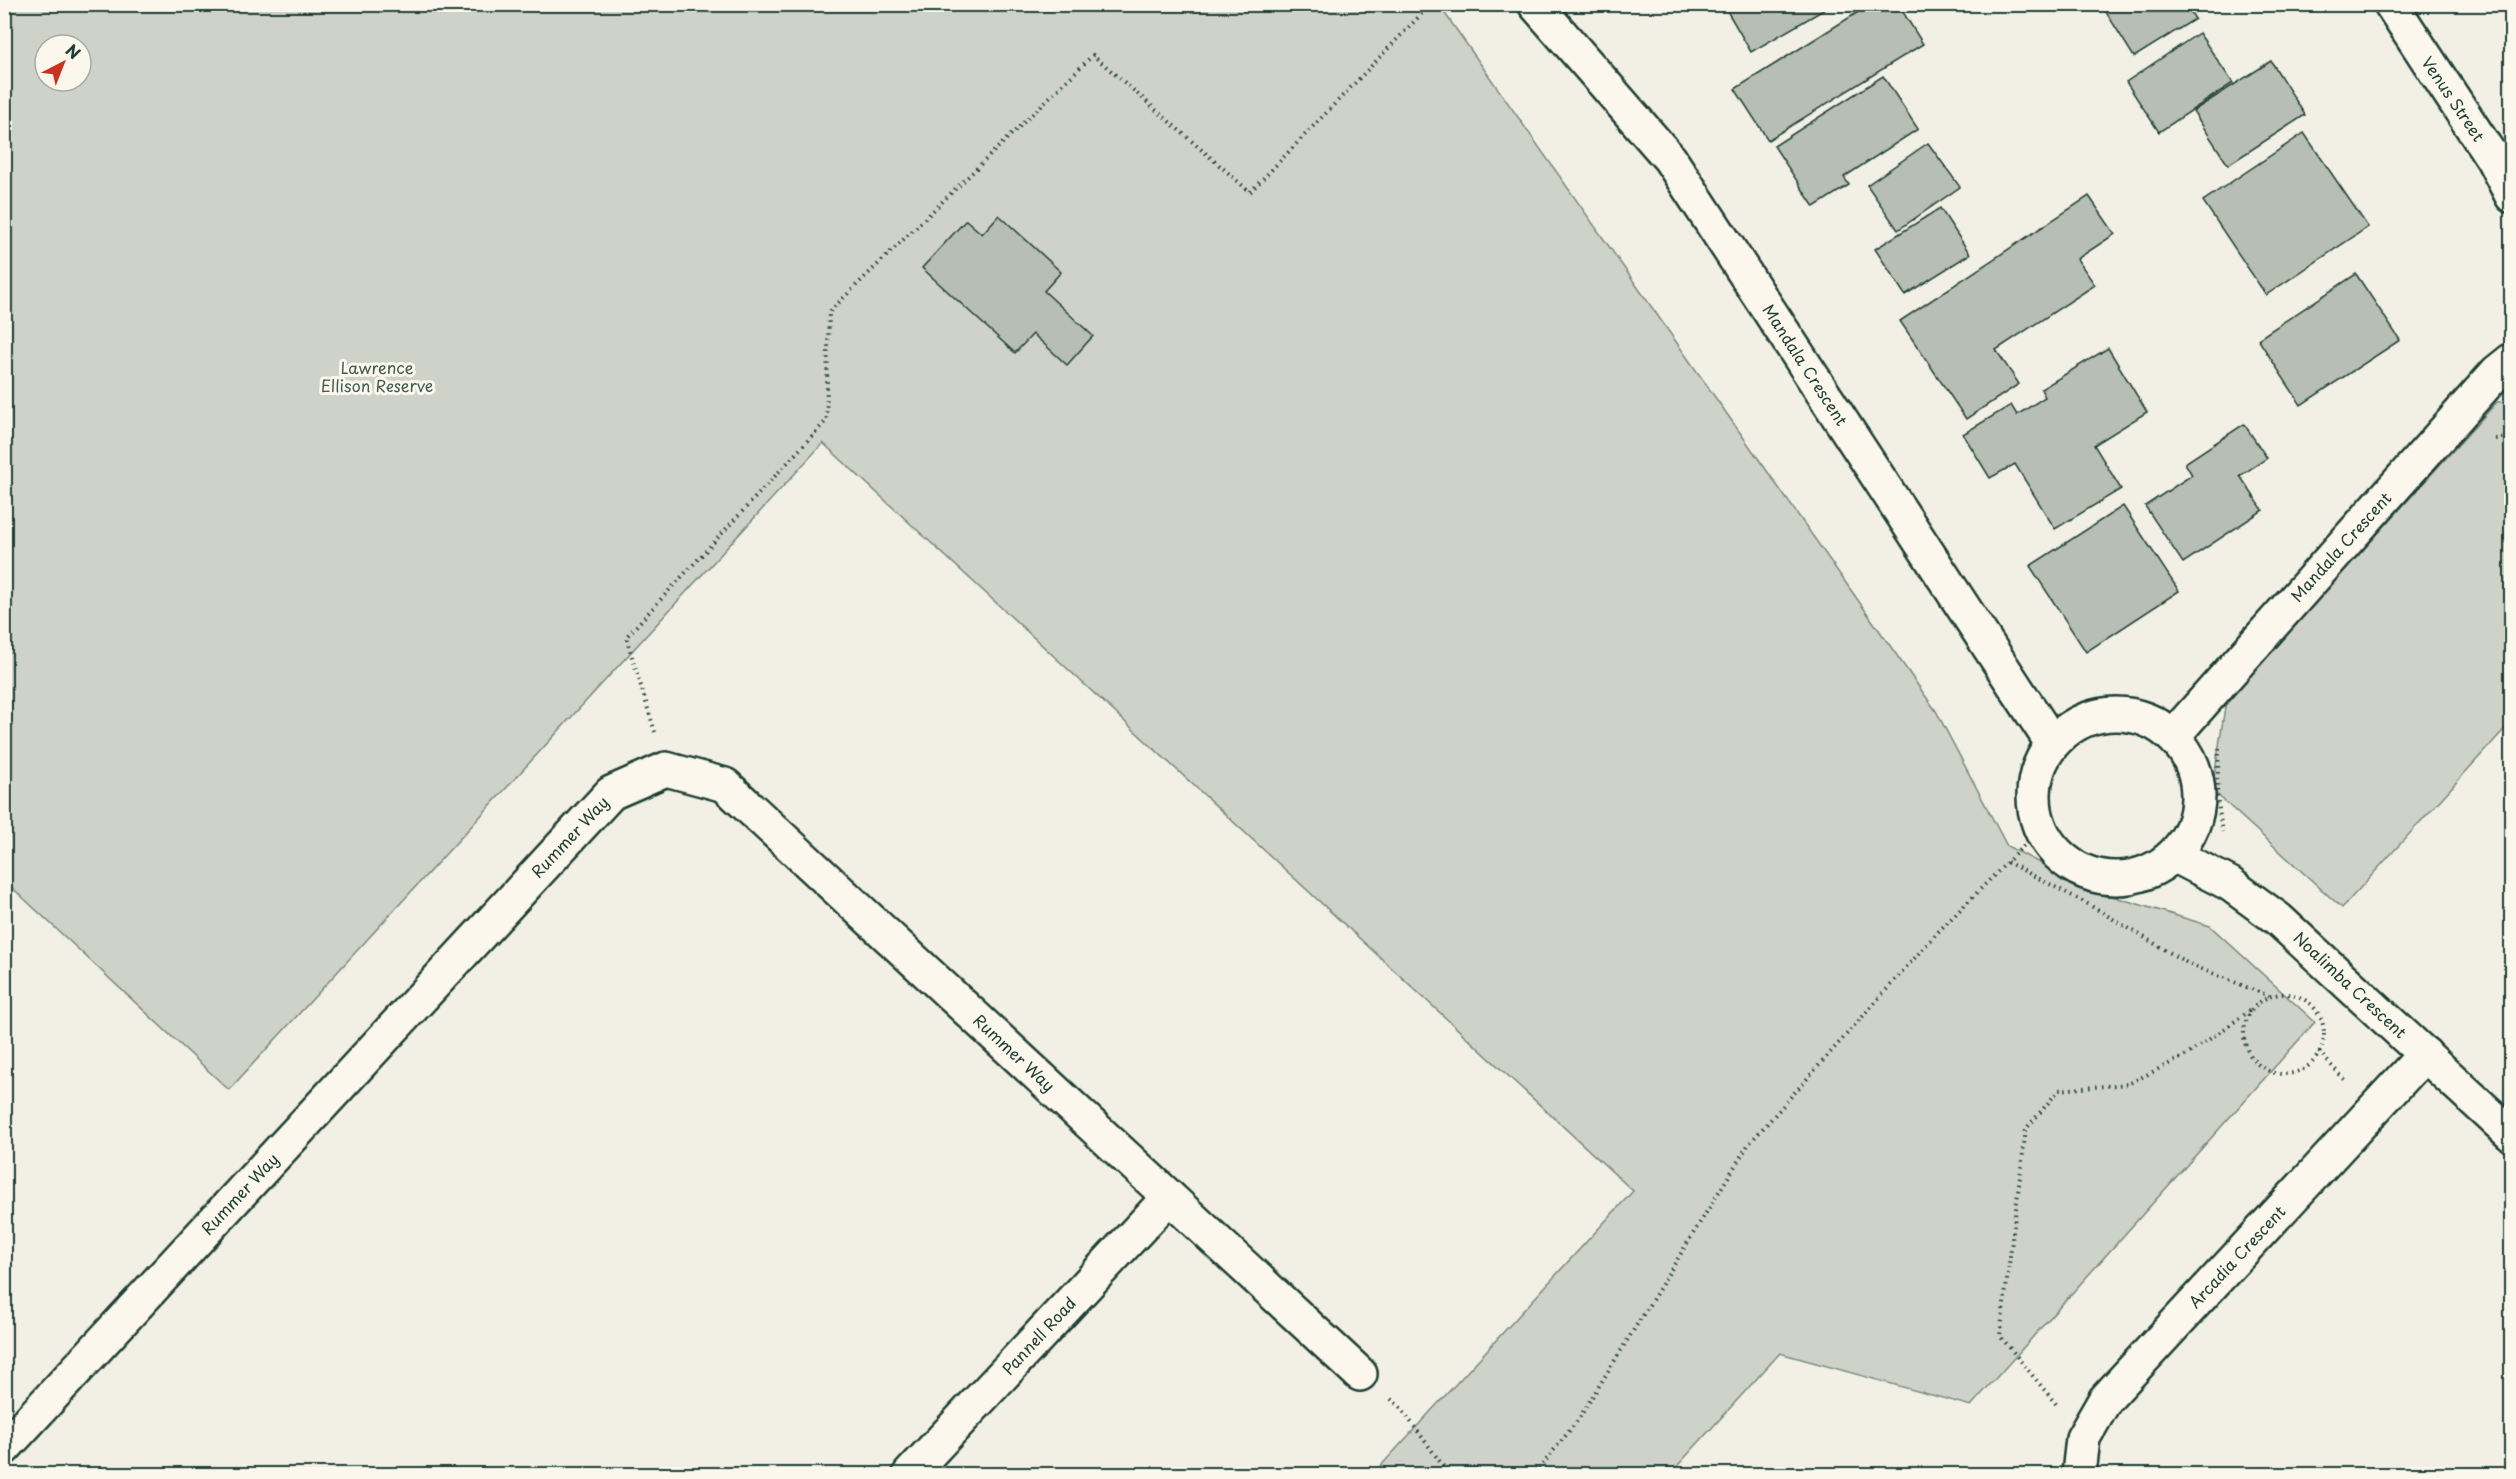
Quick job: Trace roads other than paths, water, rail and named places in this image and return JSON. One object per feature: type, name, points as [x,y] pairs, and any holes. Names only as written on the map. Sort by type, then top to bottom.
[{"type":"street","name":"Mandala Crescent","points":[[1535,4],[1670,159],[2052,743]]},
{"type":"street","name":"Venus Street","points":[[2391,4],[2493,159],[2511,196]]},
{"type":"street","name":"Mandala Crescent","points":[[2173,736],[2497,372],[2511,360]]},
{"type":"street","points":[[2119,713],[2146,719],[2173,736],[2191,760],[2198,802],[2191,831],[2174,855],[2149,871],[2116,879],[2083,871],[2058,855],[2040,829],[2033,801],[2037,769],[2052,743],[2077,722],[2119,713]]},
{"type":"street","name":"Rummer Way","points":[[4,1448],[610,793],[666,769],[725,784],[1360,1374]]},
{"type":"street","name":"Noalimba Crescent","points":[[2174,855],[2230,884],[2278,919],[2511,1135]]},
{"type":"street","name":"Arcadia Crescent","points":[[2079,1474],[2083,1437],[2104,1400],[2425,1054]]},
{"type":"street","name":"Pannell Road","points":[[910,1474],[1169,1197]]},
{"type":"park label","name":"Lawrence Ellison Reserve","points":[[377,377]]}]
